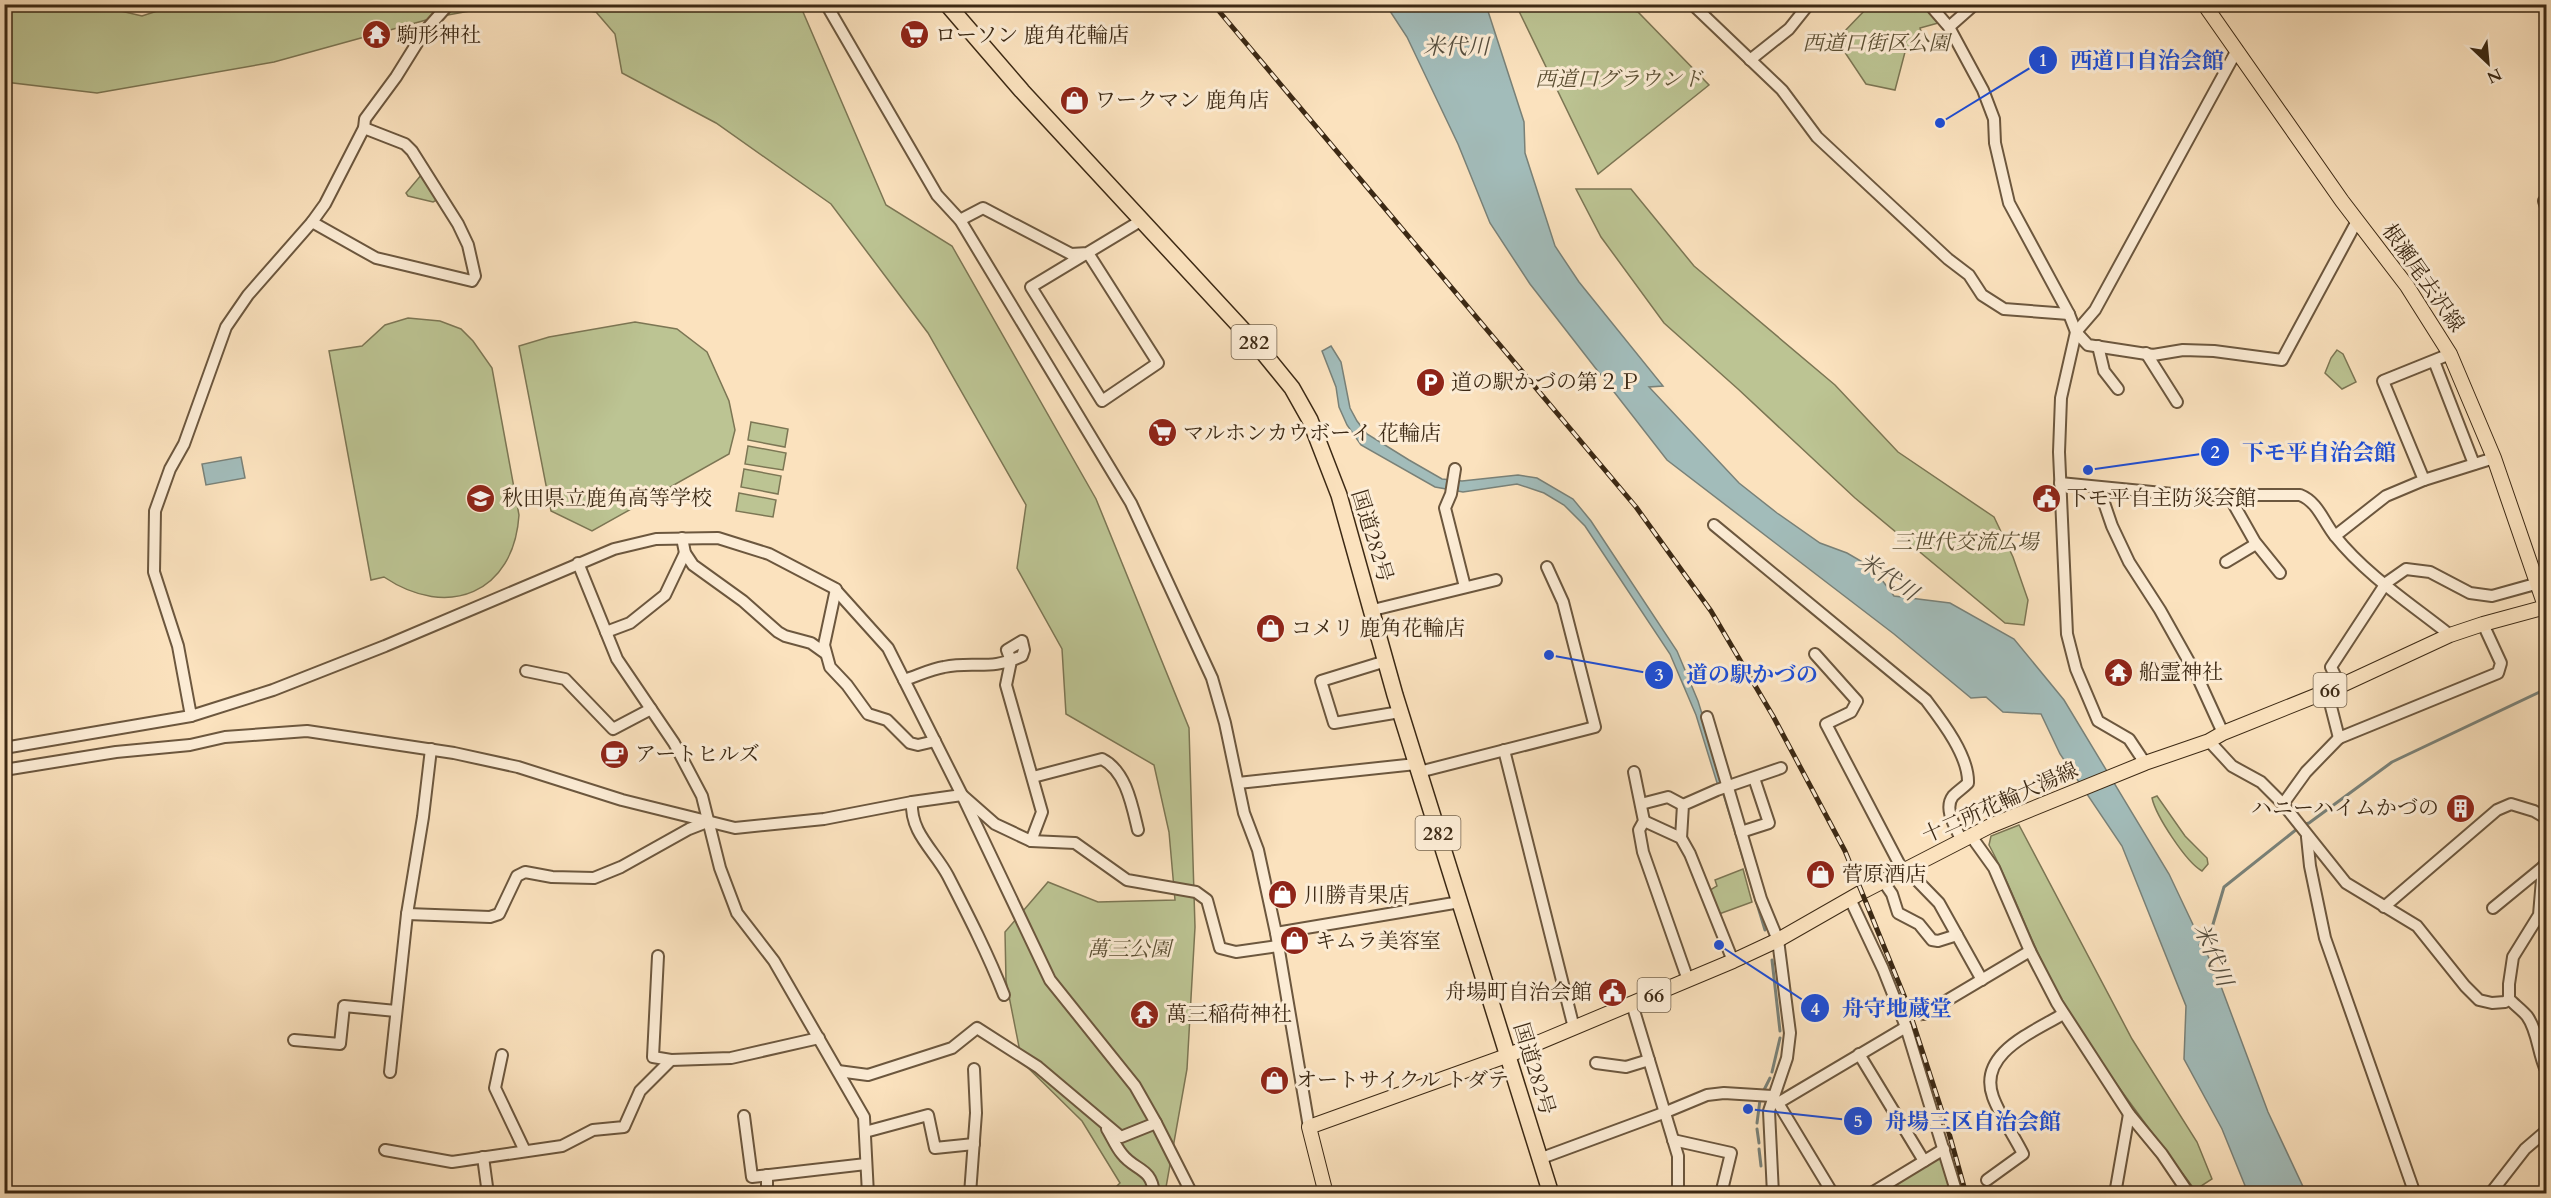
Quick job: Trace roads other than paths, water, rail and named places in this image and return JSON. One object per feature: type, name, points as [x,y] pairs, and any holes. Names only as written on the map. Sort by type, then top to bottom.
[{"type":"highway","name":"国道282号","points":[[947,4],[1257,345],[1292,388],[1310,420],[1339,495],[1400,712],[1551,1194]]},
{"type":"main road","name":"根瀬尾去沢線","points":[[2205,4],[2357,221],[2407,286],[2450,354],[2494,458],[2542,582],[2546,608]]},
{"type":"main road","name":"十二所花輪大湯線","points":[[1309,1127],[1509,1055],[1733,961],[1778,940],[1850,898],[1990,826],[2145,763],[2209,741],[2223,733],[2333,689],[2450,635],[2546,608]]},
{"type":"main road","points":[[1309,1127],[1326,1194]]},
{"type":"street","points":[[191,716],[177,646],[154,572],[155,511],[170,469],[184,444],[226,327],[248,294],[312,222],[325,204],[364,128],[365,119],[396,77],[424,32],[449,4]]},
{"type":"street","points":[[826,4],[937,195],[960,220],[1131,503],[1212,678],[1225,723],[1244,813],[1258,850],[1276,933],[1309,1127]]},
{"type":"street","points":[[1692,4],[1782,90],[1818,137],[1948,259],[1969,275],[1982,295],[2004,309],[2069,314]]},
{"type":"street","points":[[1750,60],[1789,29],[1809,4]]},
{"type":"street","points":[[1929,4],[1950,27],[1983,90],[1994,119],[1995,142],[2009,203],[2069,314],[2076,332],[2088,345],[2153,355],[2183,350],[2214,351],[2282,360],[2357,221]]},
{"type":"street","points":[[1950,27],[1975,4]]},
{"type":"street","points":[[2145,763],[2129,739],[2098,721],[2076,669],[2067,634],[2060,483],[2061,398],[2076,332],[2095,310],[2237,50]]},
{"type":"street","points":[[312,222],[376,258],[472,281],[475,276],[468,245],[458,225],[412,151],[405,144],[364,128]]},
{"type":"street","points":[[960,220],[983,208],[1071,254],[1088,253]]},
{"type":"street","points":[[1088,253],[1158,363],[1102,401],[1031,287],[1142,220]]},
{"type":"street","points":[[2098,346],[2104,370],[2118,389]]},
{"type":"street","points":[[2146,353],[2177,402]]},
{"type":"street","points":[[2424,480],[2383,381],[2450,354]]},
{"type":"street","points":[[2434,361],[2474,464]]},
{"type":"street","points":[[2335,536],[2386,496],[2424,480],[2494,458]]},
{"type":"street","points":[[1455,472],[1451,494],[1445,508],[1465,587]]},
{"type":"street","points":[[2060,483],[2099,488],[2229,496],[2300,495],[2311,499],[2335,536],[2370,572],[2450,635]]},
{"type":"street","points":[[2099,488],[2112,526],[2129,562],[2192,666],[2223,733]]},
{"type":"street","points":[[2229,496],[2256,544],[2280,573]]},
{"type":"street","points":[[1714,525],[1926,700],[1945,724],[1968,772],[1968,783],[1953,796],[1949,805],[1952,821],[1994,868],[2030,951],[2063,1014],[2129,1114],[2162,1154],[2189,1194]]},
{"type":"street","points":[[682,538],[685,553],[693,565],[743,601],[778,632],[811,643],[825,653]]},
{"type":"street","points":[[4,748],[191,716],[273,690],[375,650],[578,562],[614,549],[656,539],[718,538],[769,554],[836,590],[888,648],[962,795],[1050,980],[1135,1086],[1192,1194]]},
{"type":"street","points":[[2226,562],[2256,544]]},
{"type":"street","points":[[606,632],[630,623],[665,595],[685,553]]},
{"type":"street","points":[[578,562],[617,659],[674,742],[702,796],[707,822],[737,913],[774,961],[864,1117],[868,1194]]},
{"type":"street","points":[[1238,783],[1417,768],[1504,750],[1595,727],[1563,602],[1547,567]]},
{"type":"street","points":[[2339,738],[2331,667],[2386,583],[2406,569],[2430,572],[2470,592],[2492,596],[2542,582]]},
{"type":"street","points":[[1373,610],[1496,580]]},
{"type":"street","points":[[836,590],[824,645],[830,667],[847,685],[868,714],[887,720],[910,743],[918,745],[934,741]]},
{"type":"street","points":[[2283,804],[2306,772],[2339,738],[2498,673],[2501,663],[2483,624]]},
{"type":"street","points":[[1815,654],[1857,701],[1851,712],[1826,724],[1904,870],[1939,903],[1982,980]]},
{"type":"street","points":[[904,680],[944,667],[987,666],[1011,661],[1006,685],[1042,812],[1031,841]]},
{"type":"street","points":[[1386,661],[1321,681],[1334,723],[1400,712]]},
{"type":"street","points":[[526,671],[565,679],[613,729],[651,710]]},
{"type":"street","points":[[1707,717],[1722,789],[1741,832],[1761,898],[1778,940],[1790,1033],[1786,1058],[1768,1123],[1773,1194]]},
{"type":"street","points":[[4,770],[116,752],[190,745],[225,737],[307,730],[431,749],[518,767],[622,800],[735,828],[783,824],[962,795],[995,824],[1031,841],[1075,843],[1127,880],[1196,892],[1207,900],[1220,948],[1236,952],[1278,946]]},
{"type":"street","points":[[2209,741],[2232,766],[2261,782],[2283,804],[2292,819],[2346,883],[2418,926],[2465,986],[2479,1000],[2492,1003],[2505,1002],[2509,999]]},
{"type":"street","points":[[390,1072],[407,914],[423,817],[431,749]]},
{"type":"street","points":[[1504,750],[1574,1028]]},
{"type":"street","points":[[1033,777],[1102,759],[1113,764],[1129,795],[1138,830]]},
{"type":"street","points":[[1683,806],[1781,768]]},
{"type":"street","points":[[1635,772],[1644,820],[1639,831],[1643,852],[1688,980]]},
{"type":"street","points":[[1741,832],[1769,823],[1754,778]]},
{"type":"street","points":[[1641,804],[1668,797],[1683,806]]},
{"type":"street","points":[[912,802],[916,826],[924,842],[946,872],[1004,995]]},
{"type":"street","points":[[2384,907],[2497,810],[2511,804],[2535,811],[2547,818]]},
{"type":"street","points":[[1680,838],[1683,806]]},
{"type":"street","points":[[1644,820],[1680,838],[1690,854],[1733,961]]},
{"type":"street","points":[[407,914],[490,917],[499,914],[517,876],[525,872],[552,877],[594,878],[621,867],[689,829],[707,822]]},
{"type":"street","points":[[2307,837],[2310,866],[2325,938],[2415,1194]]},
{"type":"street","points":[[2545,864],[2544,891],[2539,915],[2513,957],[2508,984],[2509,999],[2526,1015],[2532,1025],[2540,1056],[2547,1070]]},
{"type":"street","points":[[2493,908],[2545,864]]},
{"type":"street","points":[[1883,881],[1892,894],[1898,913],[1919,924],[1932,940],[1938,941],[1957,935]]},
{"type":"street","points":[[1850,898],[1883,969],[1906,1027],[1957,1194]]},
{"type":"street","points":[[1276,933],[1460,902]]},
{"type":"street","points":[[1924,1014],[2030,951]]},
{"type":"street","points":[[658,956],[653,1057],[671,1060],[731,1058],[819,1038]]},
{"type":"street","points":[[1632,1004],[1678,1156],[1678,1194]]},
{"type":"street","points":[[294,1040],[340,1044],[344,1006],[396,1011]]},
{"type":"street","points":[[1987,1180],[2023,1154],[1993,1096],[1990,1078],[1995,1061],[2005,1050],[2063,1014]]},
{"type":"street","points":[[1539,1158],[1707,1095],[1724,1093],[1775,1100],[1906,1027]]},
{"type":"street","points":[[838,1071],[868,1076],[952,1048],[977,1028],[1038,1067],[1121,1137],[1156,1123]]},
{"type":"street","points":[[1859,1054],[1924,1161]]},
{"type":"street","points":[[502,1055],[495,1088],[525,1151]]},
{"type":"street","points":[[385,1150],[452,1162],[562,1146],[593,1130],[624,1127],[640,1091],[671,1060]]},
{"type":"street","points":[[1596,1063],[1626,1066],[1649,1060]]},
{"type":"street","points":[[970,1194],[976,1113],[974,1069]]},
{"type":"street","points":[[1775,1100],[1833,1194]]},
{"type":"street","points":[[2115,1194],[2129,1114]]},
{"type":"street","points":[[865,1132],[928,1115],[935,1149],[974,1144]]},
{"type":"street","points":[[744,1116],[752,1177],[866,1164]]},
{"type":"street","points":[[1102,1119],[1122,1154],[1133,1165],[1145,1170],[1151,1178],[1154,1194]]},
{"type":"street","points":[[2490,1194],[2525,1149],[2547,1131]]},
{"type":"street","points":[[1673,1140],[1731,1153],[1721,1194]]},
{"type":"street","points":[[1870,1194],[1944,1149]]},
{"type":"street","points":[[483,1157],[488,1194]]},
{"type":"street","points":[[766,1175],[767,1194]]},
{"type":"water","name":"米代川","points":[[1386,5],[1486,5],[1524,122],[1525,153],[1555,246],[1579,282],[1663,386],[1649,387],[1739,483],[1820,543],[1847,553],[1873,568],[1894,596],[1950,603],[2014,639],[2064,700],[2169,874],[2216,973],[2268,1112],[2306,1193],[2248,1193],[2222,1129],[2184,1059],[2186,1006],[2122,846],[2060,754],[2041,714],[2003,712],[1986,697],[1971,698],[1894,634],[1667,460],[1530,284],[1490,223],[1458,144],[1407,37]]},
{"type":"water","points":[[1331,346],[1341,362],[1350,408],[1367,434],[1442,479],[1462,481],[1518,475],[1537,478],[1573,499],[1591,521],[1677,651],[1698,701],[1724,785],[1718,786],[1696,715],[1670,654],[1585,526],[1564,505],[1544,493],[1517,484],[1463,492],[1435,487],[1361,445],[1347,425],[1339,407],[1336,387],[1322,351]]},
{"type":"water","points":[[241,457],[245,478],[206,485],[202,464]]},
{"type":"waterway","points":[[2200,945],[2211,931],[2224,887],[2302,825],[2309,823],[2392,762],[2546,689]]},
{"type":"waterway","points":[[1723,791],[1765,930]]},
{"type":"waterway","points":[[1772,960],[1780,1031]]},
{"type":"waterway","points":[[1772,1072],[1780,1038]]},
{"type":"waterway","points":[[1763,1092],[1770,1078]]},
{"type":"waterway","points":[[1757,1123],[1760,1100]]},
{"type":"waterway","points":[[1757,1129],[1759,1143]]},
{"type":"waterway","points":[[1759,1149],[1761,1166]]},
{"type":"tunnel","points":[[1906,1027],[1924,1014]]},
{"type":"railway","points":[[1213,4],[1636,507],[1711,611],[1773,716],[1845,851],[1905,998],[1949,1133],[1966,1194]]},
{"type":"place","name":"駒形神社","points":[[376,35]]},
{"type":"place","name":"ローソン 鹿角花輪店","points":[[914,35]]},
{"type":"place","name":"ワークマン 鹿角店","points":[[1074,100]]},
{"type":"place","name":"西道口自治会館","points":[[1940,123]]},
{"type":"place","name":"道の駅かづの第２Ｐ","points":[[1430,382]]},
{"type":"place","name":"マルホンカウボーイ 花輪店","points":[[1162,433]]},
{"type":"place","name":"下モ平自治会館","points":[[2088,470]]},
{"type":"place","name":"秋田県立鹿角高等学校","points":[[481,498]]},
{"type":"place","name":"下モ平自主防災会館","points":[[2046,498]]},
{"type":"place","name":"コメリ 鹿角花輪店","points":[[1270,628]]},
{"type":"place","name":"道の駅かづの","points":[[1549,655]]},
{"type":"place","name":"船霊神社","points":[[2118,672]]},
{"type":"place","name":"アートヒルズ","points":[[614,754]]},
{"type":"place","name":"ハニーハイムかづの","points":[[2460,808]]},
{"type":"place","name":"菅原酒店","points":[[1821,874]]},
{"type":"place","name":"川勝青果店","points":[[1283,895]]},
{"type":"place","name":"キムラ美容室","points":[[1294,941]]},
{"type":"place","name":"舟守地蔵堂","points":[[1719,945]]},
{"type":"place","name":"舟場町自治会館","points":[[1613,992]]},
{"type":"place","name":"萬三稲荷神社","points":[[1145,1014]]},
{"type":"place","name":"オートサイクル トダテ","points":[[1275,1080]]},
{"type":"place","name":"舟場三区自治会館","points":[[1748,1109]]},
{"type":"park label","name":"西道口街区公園","points":[[1876,43]]},
{"type":"park label","name":"西道口グラウンド","points":[[1619,79]]},
{"type":"park label","name":"三世代交流広場","points":[[1965,542]]},
{"type":"park label","name":"萬三公園","points":[[1129,949]]}]
